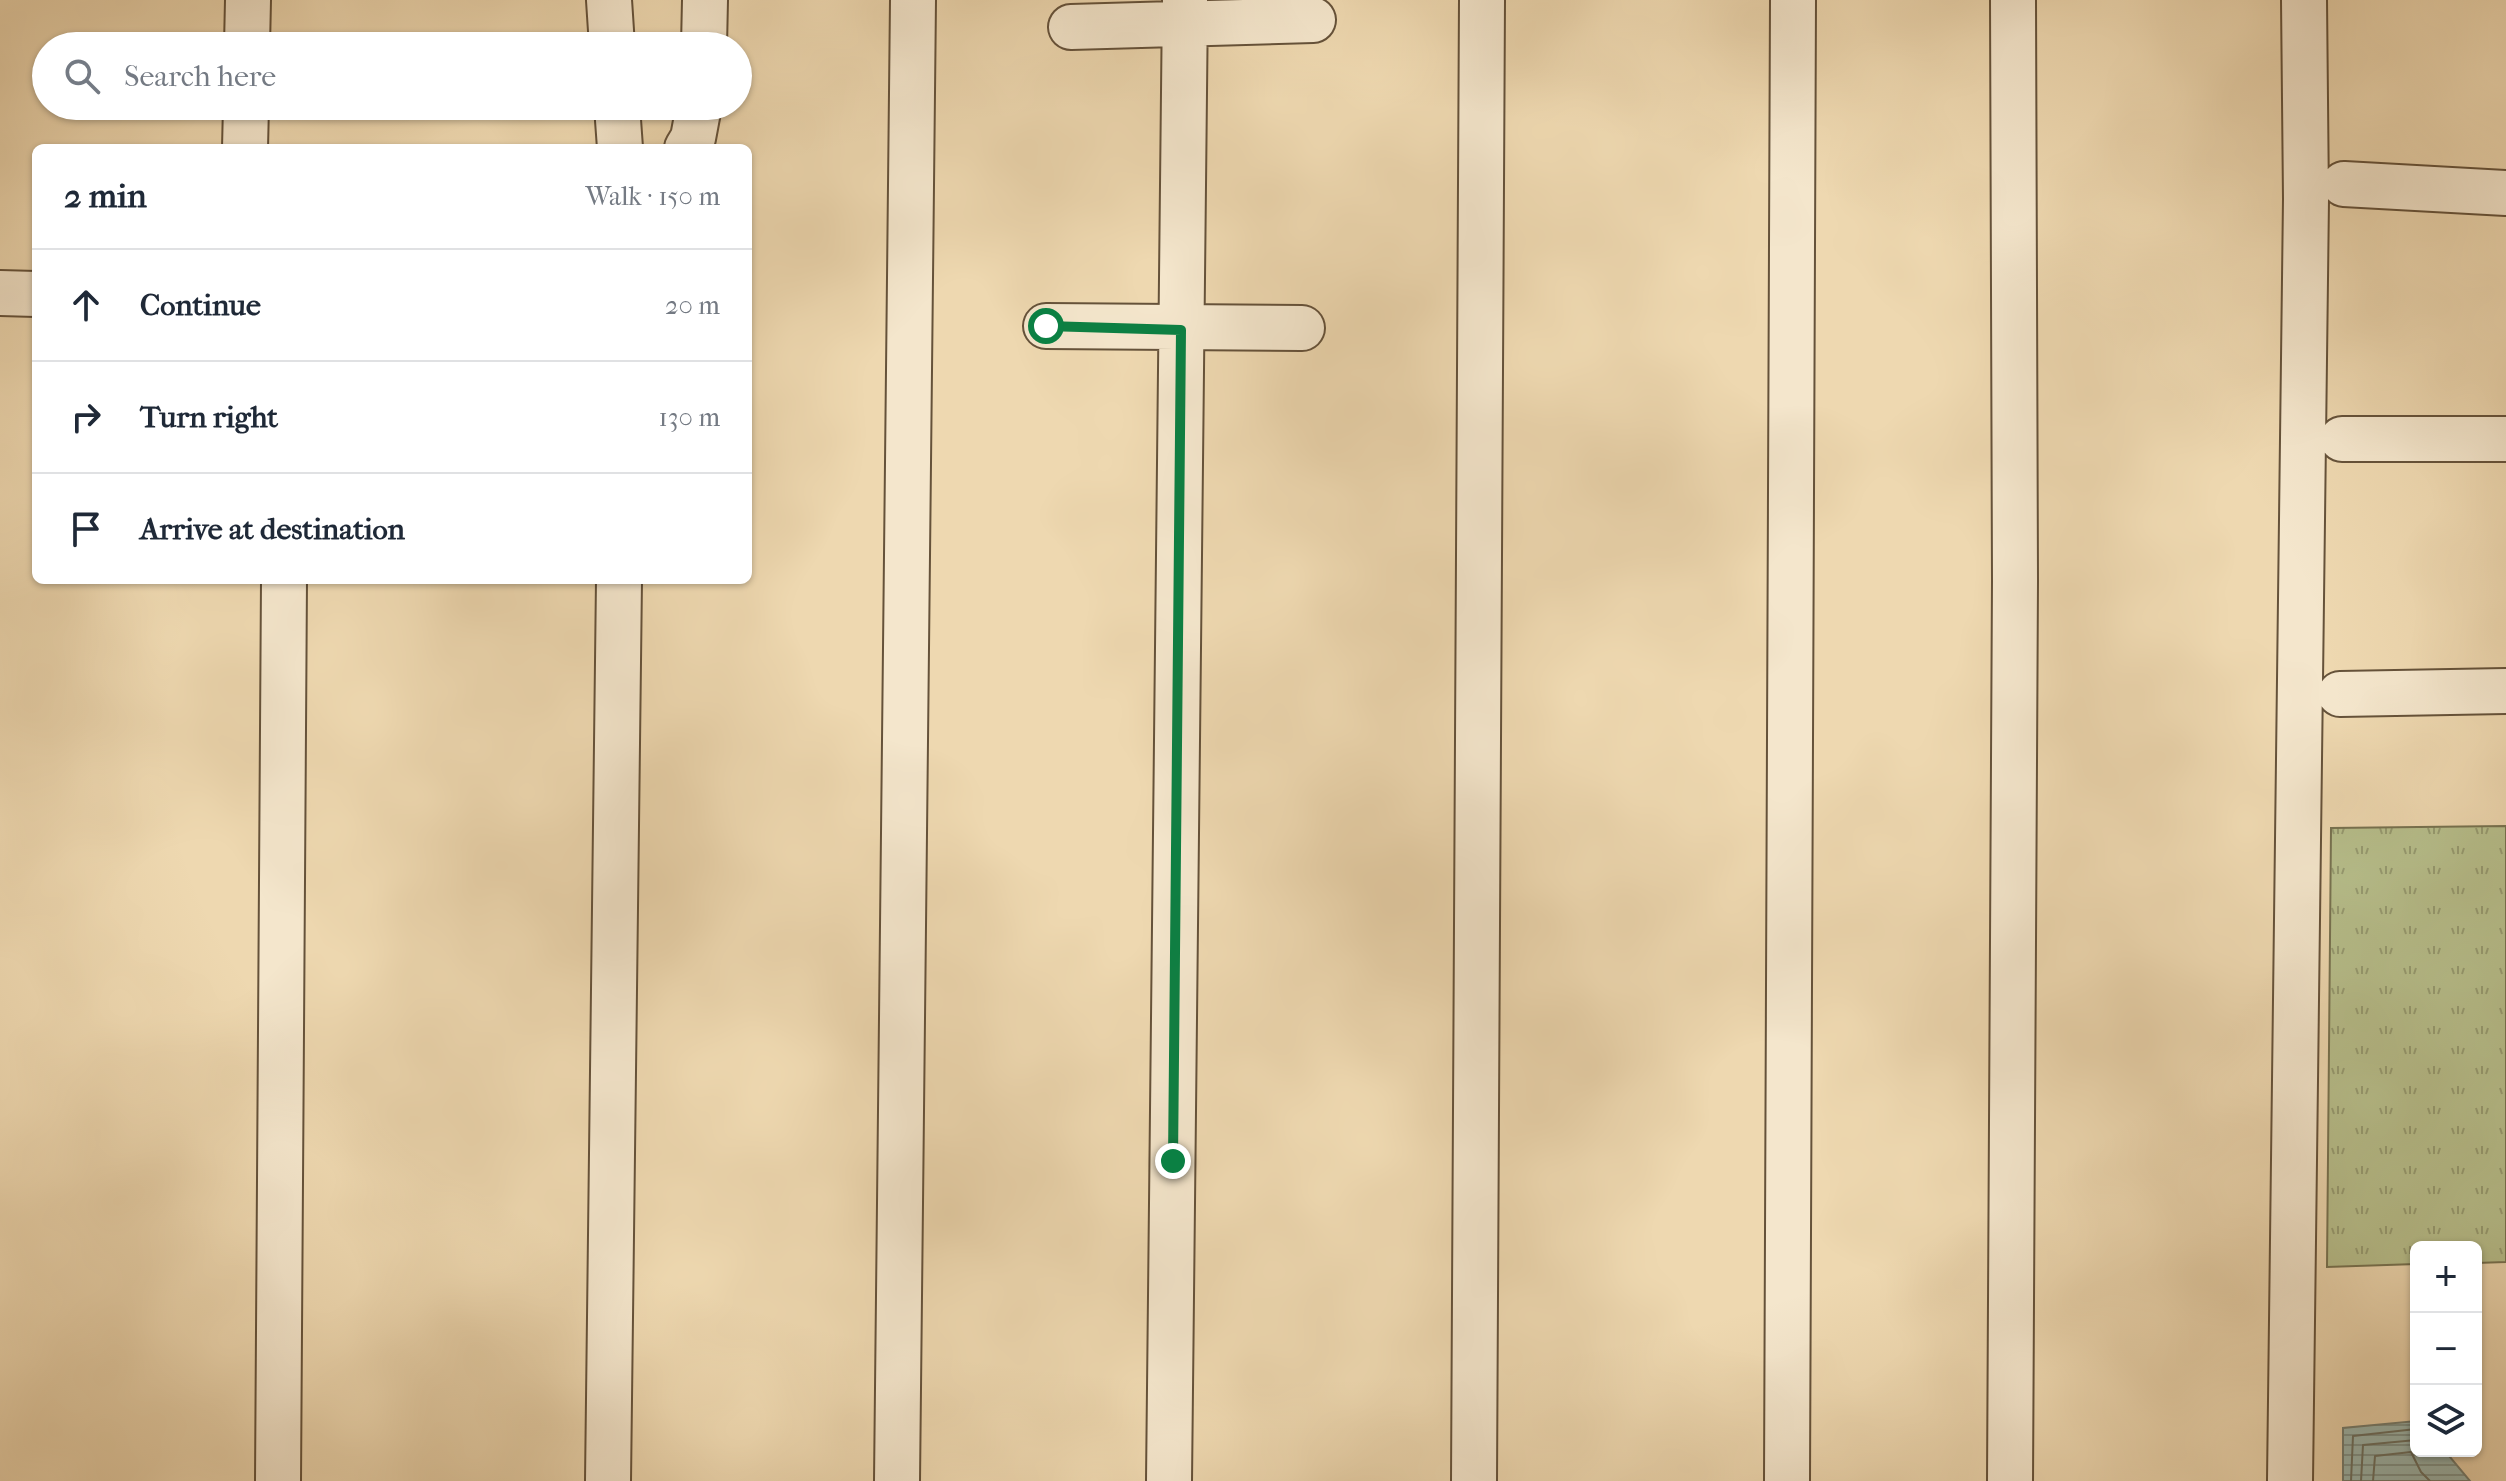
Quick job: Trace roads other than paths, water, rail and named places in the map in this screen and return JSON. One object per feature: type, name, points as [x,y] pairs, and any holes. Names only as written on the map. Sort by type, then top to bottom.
[{"type":"street","points":[[247,32],[248,0]]},
{"type":"street","points":[[609,0],[611,32]]},
{"type":"street","points":[[704,32],[705,0]]},
{"type":"street","points":[[897,1481],[913,0]]},
{"type":"street","points":[[1474,1481],[1482,0]]},
{"type":"street","points":[[1787,1481],[1793,0]]},
{"type":"street","points":[[2010,1481],[2015,581],[2013,0]]},
{"type":"street","points":[[2290,1481],[2306,199],[2304,0]]},
{"type":"street","points":[[1071,27],[1185,12],[1313,20]]},
{"type":"street","points":[[1169,1481],[1185,12]]},
{"type":"street","points":[[245,144],[246,120]]},
{"type":"street","points":[[618,120],[620,144]]},
{"type":"street","points":[[689,144],[696,120]]},
{"type":"street","points":[[2344,184],[2506,193]]},
{"type":"street","points":[[0,293],[32,294]]},
{"type":"street","points":[[1046,326],[1181,330],[1302,328]]},
{"type":"street","points":[[2342,439],[2506,439]]},
{"type":"street","points":[[278,1481],[284,584]]},
{"type":"street","points":[[608,1481],[619,584]]},
{"type":"street","points":[[2340,694],[2506,691]]},
{"type":"water","points":[[2410,1422],[2410,1457],[2450,1457],[2470,1481],[2343,1481],[2343,1428]]}]
